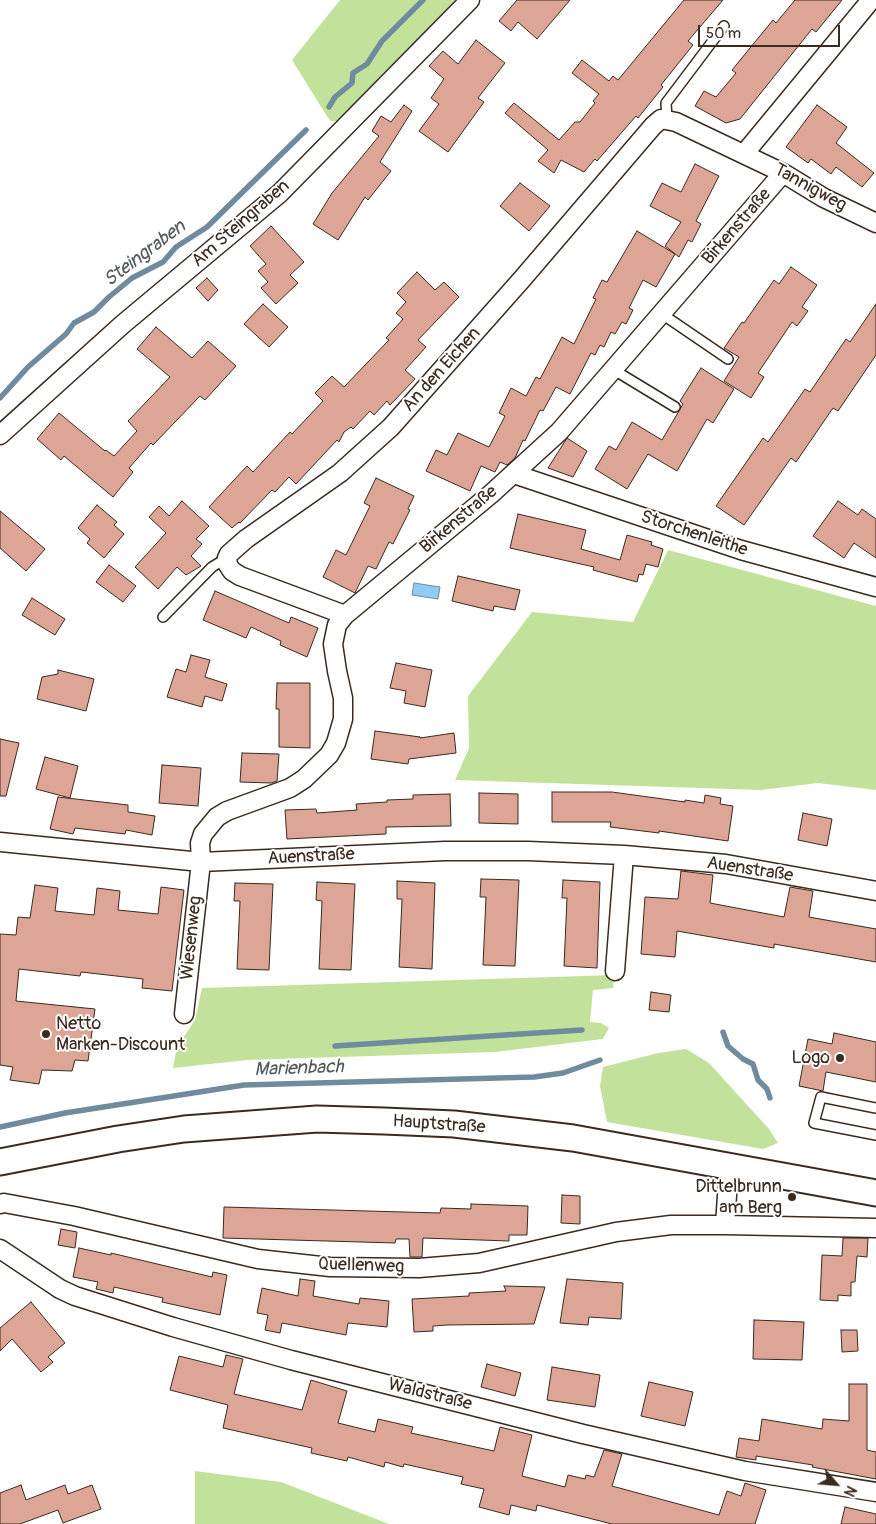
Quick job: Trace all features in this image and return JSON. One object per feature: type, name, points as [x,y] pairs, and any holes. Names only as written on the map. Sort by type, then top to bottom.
[{"type":"street","name":"Am Steingraben","points":[[0,435],[124,324],[280,193],[470,0]]},
{"type":"street","points":[[667,119],[744,154],[871,0]]},
{"type":"street","name":"An den Eichen","points":[[231,553],[340,473],[391,427],[516,286],[653,126],[661,120],[667,119]]},
{"type":"street","name":"Tannigweg","points":[[744,154],[783,173],[824,198],[876,223]]},
{"type":"street","name":"Birkenstraße","points":[[201,862],[200,843],[204,834],[217,817],[238,806],[290,788],[304,780],[328,755],[336,743],[343,719],[343,698],[336,671],[333,644],[338,625],[345,615],[514,474],[559,432],[783,173]]},
{"type":"street","name":"Storchenleithe","points":[[514,474],[749,552],[876,587]]},
{"type":"street","points":[[231,553],[228,565],[232,571],[240,576],[345,615]]},
{"type":"street","name":"Auenstraße","points":[[0,842],[201,862],[446,851],[528,851],[624,855],[726,864],[876,891]]},
{"type":"street","points":[[615,971],[624,855]]},
{"type":"street","name":"Wiesenweg","points":[[184,1014],[201,862]]},
{"type":"street","name":"Hauptstraße","points":[[0,1162],[118,1139],[249,1123],[317,1120],[384,1121],[473,1126],[573,1138],[876,1193]]},
{"type":"street","points":[[725,1224],[729,1166]]},
{"type":"street","name":"Quellenweg","points":[[0,1204],[4,1203],[74,1216],[258,1260],[330,1267],[419,1268],[479,1262],[616,1232],[671,1225],[725,1224],[876,1228]]},
{"type":"street","name":"Waldstraße","points":[[0,1249],[60,1289],[75,1296],[173,1327],[291,1360],[565,1429],[735,1468],[876,1492]]},
{"type":"lane","points":[[667,119],[666,103],[724,26]]},
{"type":"lane","points":[[662,314],[728,359]]},
{"type":"lane","points":[[614,370],[675,408]]},
{"type":"lane","points":[[163,617],[212,567],[231,553]]},
{"type":"lane","points":[[876,1108],[821,1097],[814,1123],[876,1135]]},
{"type":"green space","points":[[340,0],[455,0],[343,118],[338,121],[331,121],[292,60]]},
{"type":"green space","points":[[668,550],[876,606],[876,790],[818,783],[761,790],[455,780],[469,748],[468,696],[532,612],[633,622]]},
{"type":"green space","points":[[615,975],[613,988],[593,990],[590,1022],[601,1023],[609,1028],[603,1039],[495,1052],[248,1060],[173,1068],[177,1047],[195,1020],[202,988]]},
{"type":"green space","points":[[686,1049],[709,1063],[769,1129],[778,1143],[763,1149],[607,1122],[600,1086],[603,1067],[658,1053]]},
{"type":"green space","points":[[195,1471],[281,1482],[389,1524],[195,1524]]},
{"type":"water","points":[[414,583],[440,587],[438,599],[412,595]]},
{"type":"building","points":[[517,0],[570,0],[537,39],[518,22],[511,31],[499,21]]},
{"type":"building","points":[[684,0],[723,0],[688,41],[693,45],[638,118],[636,116],[597,161],[595,159],[584,172],[561,160],[554,173],[538,161],[548,150],[505,113],[514,103],[559,140],[575,122],[580,122],[595,103],[593,101],[599,94],[572,73],[582,60],[609,81],[613,76],[618,80]]},
{"type":"building","points":[[795,0],[842,0],[816,32],[812,29],[740,119],[726,123],[695,106],[704,91],[716,97],[736,73],[732,70],[773,20],[776,23]]},
{"type":"building","points":[[476,40],[505,63],[478,98],[484,102],[448,152],[419,131],[439,104],[431,98],[444,79],[429,66],[443,51],[458,64]]},
{"type":"building","points":[[404,105],[412,111],[380,162],[391,171],[368,200],[365,197],[338,240],[313,224],[332,193],[379,136],[372,131],[381,116],[391,122]]},
{"type":"building","points":[[817,105],[847,127],[836,143],[874,173],[862,187],[836,167],[831,174],[811,159],[808,163],[786,147]]},
{"type":"building","points":[[695,164],[719,176],[696,221],[701,224],[692,242],[688,240],[679,257],[665,246],[681,222],[650,206],[662,183],[681,192]]},
{"type":"building","points":[[520,183],[550,206],[529,231],[500,206]]},
{"type":"building","points":[[271,226],[304,262],[290,275],[298,283],[276,304],[261,288],[268,282],[258,271],[266,264],[250,246]]},
{"type":"building","points":[[637,231],[675,254],[656,287],[643,280],[629,308],[633,310],[626,324],[622,322],[615,334],[611,332],[604,347],[600,345],[595,355],[591,353],[570,394],[556,387],[543,411],[540,410],[515,458],[507,465],[500,462],[495,472],[481,466],[470,491],[426,471],[436,450],[447,455],[458,433],[489,447],[505,416],[499,413],[511,388],[526,396],[536,377],[540,379],[562,337],[574,344],[596,299],[593,298],[602,280],[607,282]]},
{"type":"building","points":[[791,267],[817,285],[802,307],[808,311],[797,326],[792,322],[758,373],[764,377],[751,398],[724,381],[739,357],[724,348],[774,280],[779,284]]},
{"type":"building","points":[[417,272],[435,290],[444,282],[459,297],[418,340],[426,347],[405,370],[415,379],[390,405],[387,401],[374,415],[370,411],[353,429],[351,427],[344,432],[339,442],[337,440],[296,484],[289,477],[275,492],[272,490],[240,523],[232,528],[209,507],[247,466],[253,472],[290,432],[292,434],[323,401],[315,393],[332,376],[344,387],[389,340],[386,338],[403,319],[396,313],[406,302],[397,293]]},
{"type":"building","points":[[207,278],[218,290],[208,301],[196,288]]},
{"type":"building","points":[[263,304],[288,327],[269,347],[244,324]]},
{"type":"building","points":[[876,304],[876,355],[838,411],[833,408],[796,462],[791,458],[744,525],[716,506],[763,438],[768,442],[805,389],[810,392],[846,339],[850,342]]},
{"type":"building","points":[[156,327],[192,358],[208,341],[236,366],[205,400],[200,396],[153,445],[151,443],[129,468],[133,472],[113,497],[64,456],[61,460],[37,439],[59,413],[105,451],[114,456],[137,431],[128,421],[170,377],[137,349]]},
{"type":"building","points":[[701,368],[734,389],[713,423],[707,419],[677,471],[648,454],[627,489],[595,469],[609,446],[616,450],[632,422],[662,440],[683,404],[680,401]]},
{"type":"building","points":[[567,438],[587,451],[573,477],[548,468]]},
{"type":"building","points":[[376,478],[414,496],[408,509],[410,510],[393,544],[389,542],[376,569],[368,566],[355,593],[323,577],[336,550],[346,555],[370,506],[364,503]]},
{"type":"building","points":[[182,501],[209,526],[196,539],[202,544],[191,556],[201,566],[186,575],[177,567],[158,589],[135,567],[166,533],[149,517],[159,506],[169,516]]},
{"type":"building","points":[[838,501],[858,515],[862,509],[876,519],[876,558],[854,543],[844,558],[813,536]]},
{"type":"building","points":[[97,505],[117,522],[114,525],[124,534],[104,558],[87,543],[90,539],[78,528]]},
{"type":"building","points":[[0,511],[45,549],[26,571],[0,548]]},
{"type":"building","points":[[518,514],[586,530],[581,549],[620,560],[627,535],[652,542],[651,545],[663,549],[658,567],[646,564],[643,575],[639,574],[637,582],[593,570],[594,567],[510,548]]},
{"type":"building","points":[[109,565],[136,586],[123,602],[96,582]]},
{"type":"building","points":[[458,576],[520,590],[515,610],[494,606],[493,611],[452,601]]},
{"type":"building","points":[[215,591],[289,623],[291,617],[318,628],[307,657],[280,645],[281,641],[251,627],[246,638],[203,620]]},
{"type":"building","points":[[32,598],[65,619],[55,635],[22,615]]},
{"type":"building","points":[[191,655],[210,660],[205,677],[227,684],[222,701],[205,696],[202,707],[167,697],[176,669],[186,672]]},
{"type":"building","points":[[396,663],[432,670],[425,707],[404,703],[406,691],[390,688]]},
{"type":"building","points":[[58,670],[94,679],[86,711],[37,699],[42,677],[58,674]]},
{"type":"building","points":[[277,683],[310,683],[310,748],[279,747],[279,709],[276,709]]},
{"type":"building","points":[[375,731],[420,738],[454,733],[456,753],[409,759],[408,764],[371,759]]},
{"type":"building","points":[[0,739],[19,743],[6,796],[0,796]]},
{"type":"building","points":[[242,753],[279,754],[277,781],[271,783],[240,782]]},
{"type":"building","points":[[45,757],[78,766],[70,798],[36,789]]},
{"type":"building","points":[[162,765],[201,768],[198,806],[159,803]]},
{"type":"building","points":[[552,792],[612,792],[704,803],[705,795],[721,798],[720,804],[733,806],[728,841],[659,831],[659,833],[610,827],[611,822],[552,822]]},
{"type":"building","points":[[479,793],[518,794],[518,824],[479,823]]},
{"type":"building","points":[[450,794],[451,826],[386,827],[386,834],[287,839],[285,810],[316,809],[317,813],[357,810],[356,804],[413,799],[413,795]]},
{"type":"building","points":[[58,797],[128,805],[128,812],[155,816],[152,835],[126,830],[125,834],[75,828],[73,834],[50,829]]},
{"type":"building","points":[[803,813],[832,819],[827,846],[798,840]]},
{"type":"building","points":[[681,871],[713,875],[710,903],[784,917],[790,887],[813,891],[809,917],[876,929],[876,962],[774,944],[774,948],[677,931],[675,957],[641,954],[645,897],[678,899]]},
{"type":"building","points":[[481,879],[519,880],[515,966],[483,965],[486,897],[480,897]]},
{"type":"building","points":[[563,880],[600,882],[597,968],[564,966],[567,898],[562,898]]},
{"type":"building","points":[[397,881],[435,883],[432,969],[399,967],[402,899],[397,899]]},
{"type":"building","points":[[317,882],[355,884],[351,970],[319,969],[322,901],[316,900]]},
{"type":"building","points":[[235,883],[273,884],[269,970],[237,969],[240,901],[234,901]]},
{"type":"building","points":[[35,885],[58,888],[55,911],[94,915],[97,888],[120,891],[118,910],[158,914],[161,887],[184,890],[172,991],[142,988],[143,979],[81,972],[80,976],[19,969],[16,1001],[95,1009],[88,1061],[75,1060],[72,1071],[42,1070],[39,1084],[10,1080],[13,1067],[0,1065],[0,934],[16,935],[18,917],[30,918]]},
{"type":"building","points":[[651,992],[671,995],[669,1012],[649,1010]]},
{"type":"building","name":"Logo","points":[[834,1033],[876,1042],[876,1082],[826,1072],[823,1091],[799,1086],[808,1039],[832,1044]]},
{"type":"building","points":[[562,1195],[580,1196],[580,1224],[561,1223]]},
{"type":"building","points":[[471,1204],[528,1206],[527,1235],[509,1235],[509,1241],[423,1238],[422,1257],[410,1257],[409,1239],[396,1239],[395,1243],[223,1238],[224,1207],[440,1213],[441,1208],[471,1209]]},
{"type":"building","points":[[61,1229],[77,1232],[75,1248],[58,1245]]},
{"type":"building","points":[[843,1238],[868,1238],[867,1257],[857,1256],[855,1282],[851,1282],[851,1296],[838,1295],[838,1301],[820,1300],[822,1255],[842,1256]]},
{"type":"building","points":[[79,1248],[111,1255],[111,1253],[212,1277],[213,1272],[227,1275],[220,1315],[162,1302],[163,1298],[114,1287],[113,1293],[96,1289],[98,1282],[73,1277]]},
{"type":"building","points":[[300,1279],[315,1281],[313,1296],[359,1304],[360,1298],[389,1301],[387,1327],[348,1323],[346,1335],[282,1323],[280,1333],[265,1330],[268,1315],[257,1313],[262,1288],[298,1296]]},
{"type":"building","points":[[567,1279],[623,1283],[621,1319],[589,1317],[588,1325],[560,1323]]},
{"type":"building","points":[[504,1286],[545,1287],[534,1324],[447,1325],[433,1326],[433,1331],[414,1332],[412,1299],[469,1296],[469,1293],[506,1291]]},
{"type":"building","points":[[31,1302],[65,1343],[48,1357],[53,1362],[41,1372],[12,1339],[0,1351],[0,1328]]},
{"type":"building","points":[[754,1320],[804,1322],[802,1360],[753,1359]]},
{"type":"building","points":[[841,1330],[857,1330],[858,1351],[842,1352]]},
{"type":"building","points":[[226,1355],[243,1359],[234,1394],[302,1410],[311,1380],[347,1391],[338,1423],[375,1432],[378,1419],[413,1427],[411,1433],[494,1451],[500,1427],[532,1435],[522,1476],[565,1487],[568,1475],[585,1479],[586,1475],[594,1477],[604,1450],[622,1454],[612,1486],[719,1515],[727,1491],[741,1496],[745,1483],[766,1490],[755,1524],[612,1524],[537,1505],[536,1511],[511,1505],[509,1515],[479,1507],[484,1489],[461,1484],[463,1477],[404,1464],[403,1467],[385,1462],[384,1467],[348,1457],[347,1461],[311,1453],[312,1448],[223,1428],[228,1405],[170,1390],[179,1356],[223,1367]]},
{"type":"building","points":[[487,1364],[521,1373],[515,1396],[481,1387]]},
{"type":"building","points":[[552,1367],[600,1375],[595,1407],[547,1400]]},
{"type":"building","points":[[649,1382],[693,1392],[685,1426],[641,1416]]},
{"type":"building","points":[[849,1384],[867,1384],[867,1450],[876,1452],[876,1479],[812,1467],[813,1465],[756,1456],[756,1460],[736,1457],[739,1438],[759,1441],[762,1419],[822,1429],[823,1419],[849,1421]]},
{"type":"building","points":[[21,1485],[26,1500],[65,1485],[68,1494],[92,1485],[101,1509],[63,1523],[58,1510],[20,1524],[0,1524],[0,1493]]},
{"type":"building","points":[[845,1507],[876,1514],[876,1524],[841,1524]]},
{"type":"waterway","name":"Steingraben","points":[[329,107],[335,97],[352,83],[353,73],[367,64],[382,41],[423,0]]},
{"type":"waterway","name":"Steingraben","points":[[0,398],[28,367],[66,334],[74,323],[94,312],[132,278],[163,262],[176,247],[207,227],[306,130]]},
{"type":"waterway","points":[[335,1046],[582,1030]]},
{"type":"waterway","points":[[723,1032],[728,1046],[743,1059],[753,1064],[758,1080],[767,1089],[770,1098]]},
{"type":"waterway","name":"Marienbach","points":[[0,1127],[65,1113],[244,1085],[534,1077],[563,1073],[600,1060]]},
{"type":"place","name":"Netto Marken-Discount","points":[[46,1034]]},
{"type":"place","name":"Logo","points":[[840,1058]]},
{"type":"place","name":"Dittelbrunn am Berg","points":[[792,1197]]}]
